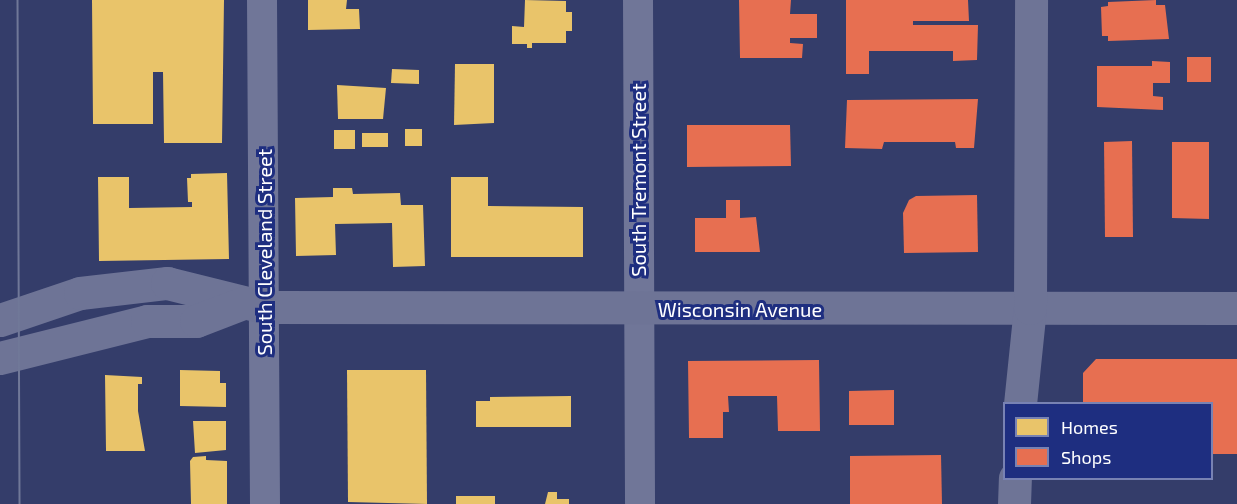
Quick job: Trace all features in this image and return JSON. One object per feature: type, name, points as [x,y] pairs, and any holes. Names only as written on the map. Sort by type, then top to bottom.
[{"type":"main road","points":[[1020,402],[1030,308],[1031,0]]},
{"type":"main road","name":"Wisconsin Avenue","points":[[0,320],[44,303],[121,286],[167,283],[201,288],[254,305]]},
{"type":"main road","name":"Wisconsin Avenue","points":[[0,358],[147,321],[196,321],[254,305],[637,310],[1237,308]]},
{"type":"main road","points":[[1014,504],[1015,480]]},
{"type":"street","name":"South Cleveland Street","points":[[262,0],[254,305],[266,504]]},
{"type":"street","name":"South Tremont Street","points":[[638,0],[637,310],[640,504]]},
{"type":"building: Homes","points":[[92,0],[224,0],[222,143],[164,143],[163,72],[153,72],[153,124],[93,124]]},
{"type":"building: Homes","points":[[308,0],[347,0],[346,9],[359,9],[360,29],[308,30]]},
{"type":"building: Homes","points":[[525,0],[566,1],[566,12],[572,12],[572,31],[566,31],[566,43],[532,43],[532,48],[527,48],[527,44],[512,44],[512,26],[524,27]]},
{"type":"building: Homes","points":[[455,64],[494,64],[494,123],[454,125]]},
{"type":"building: Homes","points":[[392,69],[419,70],[419,84],[391,83]]},
{"type":"building: Homes","points":[[337,85],[386,88],[383,119],[338,119]]},
{"type":"building: Homes","points":[[405,129],[422,129],[422,146],[405,146]]},
{"type":"building: Homes","points":[[334,130],[355,130],[355,149],[334,149]]},
{"type":"building: Homes","points":[[362,133],[388,133],[388,147],[362,147]]},
{"type":"building: Homes","points":[[227,173],[229,259],[99,261],[98,177],[129,177],[129,208],[192,207],[192,202],[188,202],[187,178],[191,178],[191,174]]},
{"type":"building: Homes","points":[[451,177],[488,177],[488,206],[583,207],[583,257],[451,257]]},
{"type":"building: Homes","points":[[333,188],[352,188],[353,194],[400,193],[401,205],[423,205],[425,266],[393,267],[392,223],[335,224],[336,255],[296,256],[295,198],[333,197]]},
{"type":"building: Homes","points":[[180,370],[220,371],[220,383],[226,383],[226,407],[180,406]]},
{"type":"building: Homes","points":[[347,370],[426,370],[427,504],[348,502]]},
{"type":"building: Homes","points":[[105,375],[142,377],[142,384],[138,384],[138,411],[145,451],[106,451]]},
{"type":"building: Homes","points":[[571,396],[571,427],[476,427],[476,401],[490,401],[490,397]]},
{"type":"building: Homes","points":[[193,421],[226,421],[226,450],[195,453]]},
{"type":"building: Homes","points":[[206,456],[206,460],[227,461],[227,504],[191,504],[190,461],[193,457]]},
{"type":"building: Homes","points":[[548,492],[557,492],[557,499],[569,499],[569,504],[545,504]]},
{"type":"building: Homes","points":[[456,496],[495,496],[495,504],[456,504]]},
{"type":"building: Shops","points":[[739,0],[791,0],[790,14],[817,14],[817,38],[790,38],[790,43],[803,44],[802,58],[740,58]]},
{"type":"building: Shops","points":[[846,0],[968,0],[969,21],[913,21],[913,25],[978,25],[977,60],[953,61],[953,51],[869,51],[869,74],[846,74]]},
{"type":"building: Shops","points":[[1156,0],[1156,5],[1165,5],[1169,39],[1108,41],[1108,36],[1102,36],[1101,7],[1108,6],[1108,2]]},
{"type":"building: Shops","points":[[1187,57],[1211,57],[1211,82],[1187,82]]},
{"type":"building: Shops","points":[[1152,61],[1170,62],[1170,83],[1153,83],[1153,96],[1163,97],[1163,110],[1097,107],[1097,66],[1152,66]]},
{"type":"building: Shops","points":[[978,99],[974,148],[956,148],[955,142],[884,142],[882,149],[845,148],[847,100]]},
{"type":"building: Shops","points":[[687,125],[790,125],[791,166],[687,167]]},
{"type":"building: Shops","points":[[1132,141],[1133,237],[1105,237],[1104,142]]},
{"type":"building: Shops","points":[[1172,142],[1209,142],[1209,219],[1172,218]]},
{"type":"building: Shops","points":[[977,195],[978,252],[904,253],[903,213],[909,200],[916,196]]},
{"type":"building: Shops","points":[[726,200],[740,200],[740,218],[756,217],[760,252],[695,252],[695,218],[726,218]]},
{"type":"building: Shops","points":[[1096,359],[1237,359],[1237,454],[1213,454],[1213,402],[1083,402],[1083,373]]},
{"type":"building: Shops","points":[[819,360],[820,431],[778,431],[777,396],[728,396],[729,412],[723,412],[723,438],[689,438],[688,361]]},
{"type":"building: Shops","points":[[894,390],[894,425],[849,425],[849,391]]},
{"type":"building: Shops","points":[[941,455],[942,504],[850,504],[850,456]]},
{"type":"tram line","points":[[18,0],[20,504]]}]
